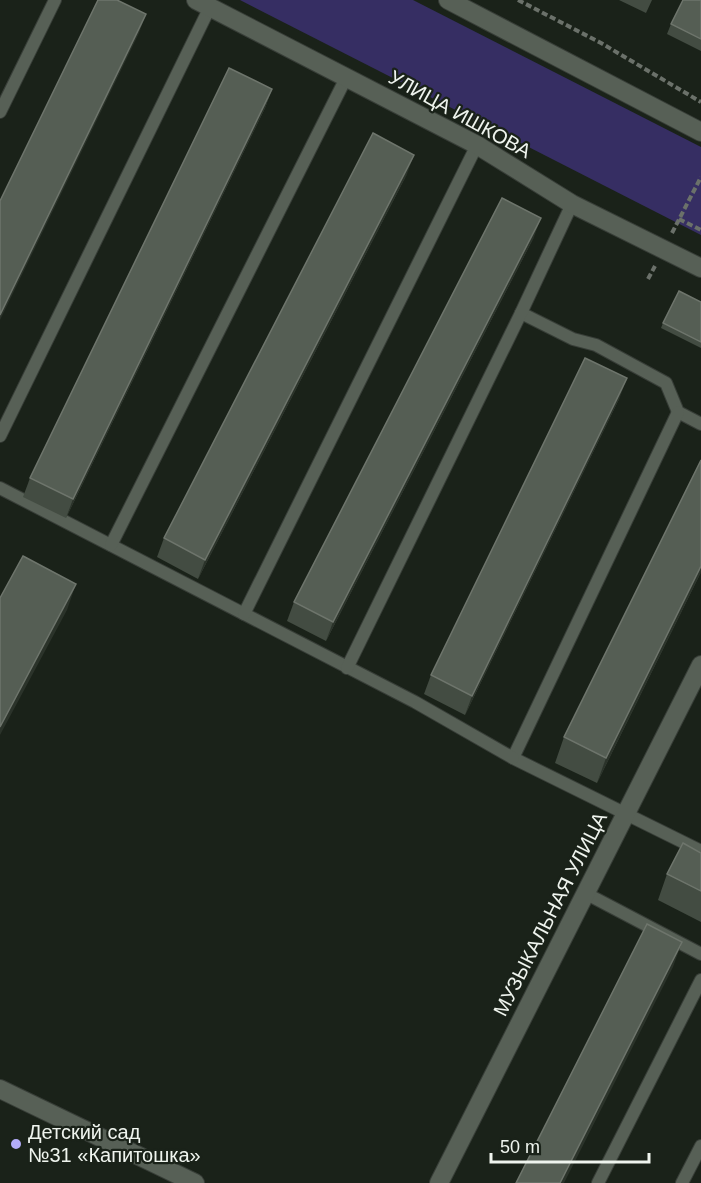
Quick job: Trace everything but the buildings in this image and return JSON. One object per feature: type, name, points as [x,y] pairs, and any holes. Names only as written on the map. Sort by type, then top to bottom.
[{"type":"street","points":[[448,0],[700,129]]},
{"type":"street","name":"УЛИЦА ИШКОВА","points":[[203,4],[477,145],[572,204],[701,268]]},
{"type":"street","name":"МУЗЫКАЛЬНАЯ УЛИЦА","points":[[440,1183],[701,665]]},
{"type":"street","points":[[0,1089],[195,1183]]},
{"type":"lane","points":[[0,112],[55,0]]},
{"type":"lane","points":[[0,436],[203,4]]},
{"type":"lane","points":[[111,545],[346,78]]},
{"type":"lane","points":[[244,614],[477,145]]},
{"type":"lane","points":[[347,668],[572,204]]},
{"type":"lane","points":[[521,313],[573,339],[596,345],[666,383],[678,412],[701,424]]},
{"type":"lane","points":[[513,758],[678,412]]},
{"type":"lane","points":[[0,488],[415,702],[513,758],[701,851]]},
{"type":"lane","points":[[585,893],[701,954]]},
{"type":"lane","points":[[598,1183],[701,980]]},
{"type":"lane","points":[[682,1183],[701,1146]]},
{"type":"path","points":[[518,0],[601,43],[701,102]]},
{"type":"path","points":[[701,177],[680,219],[701,230]]},
{"type":"shaded area","points":[[240,0],[413,0],[701,147],[701,235]]},
{"type":"place","name":"Детский сад №31 «Капитошка»","points":[[16,1144]]}]
